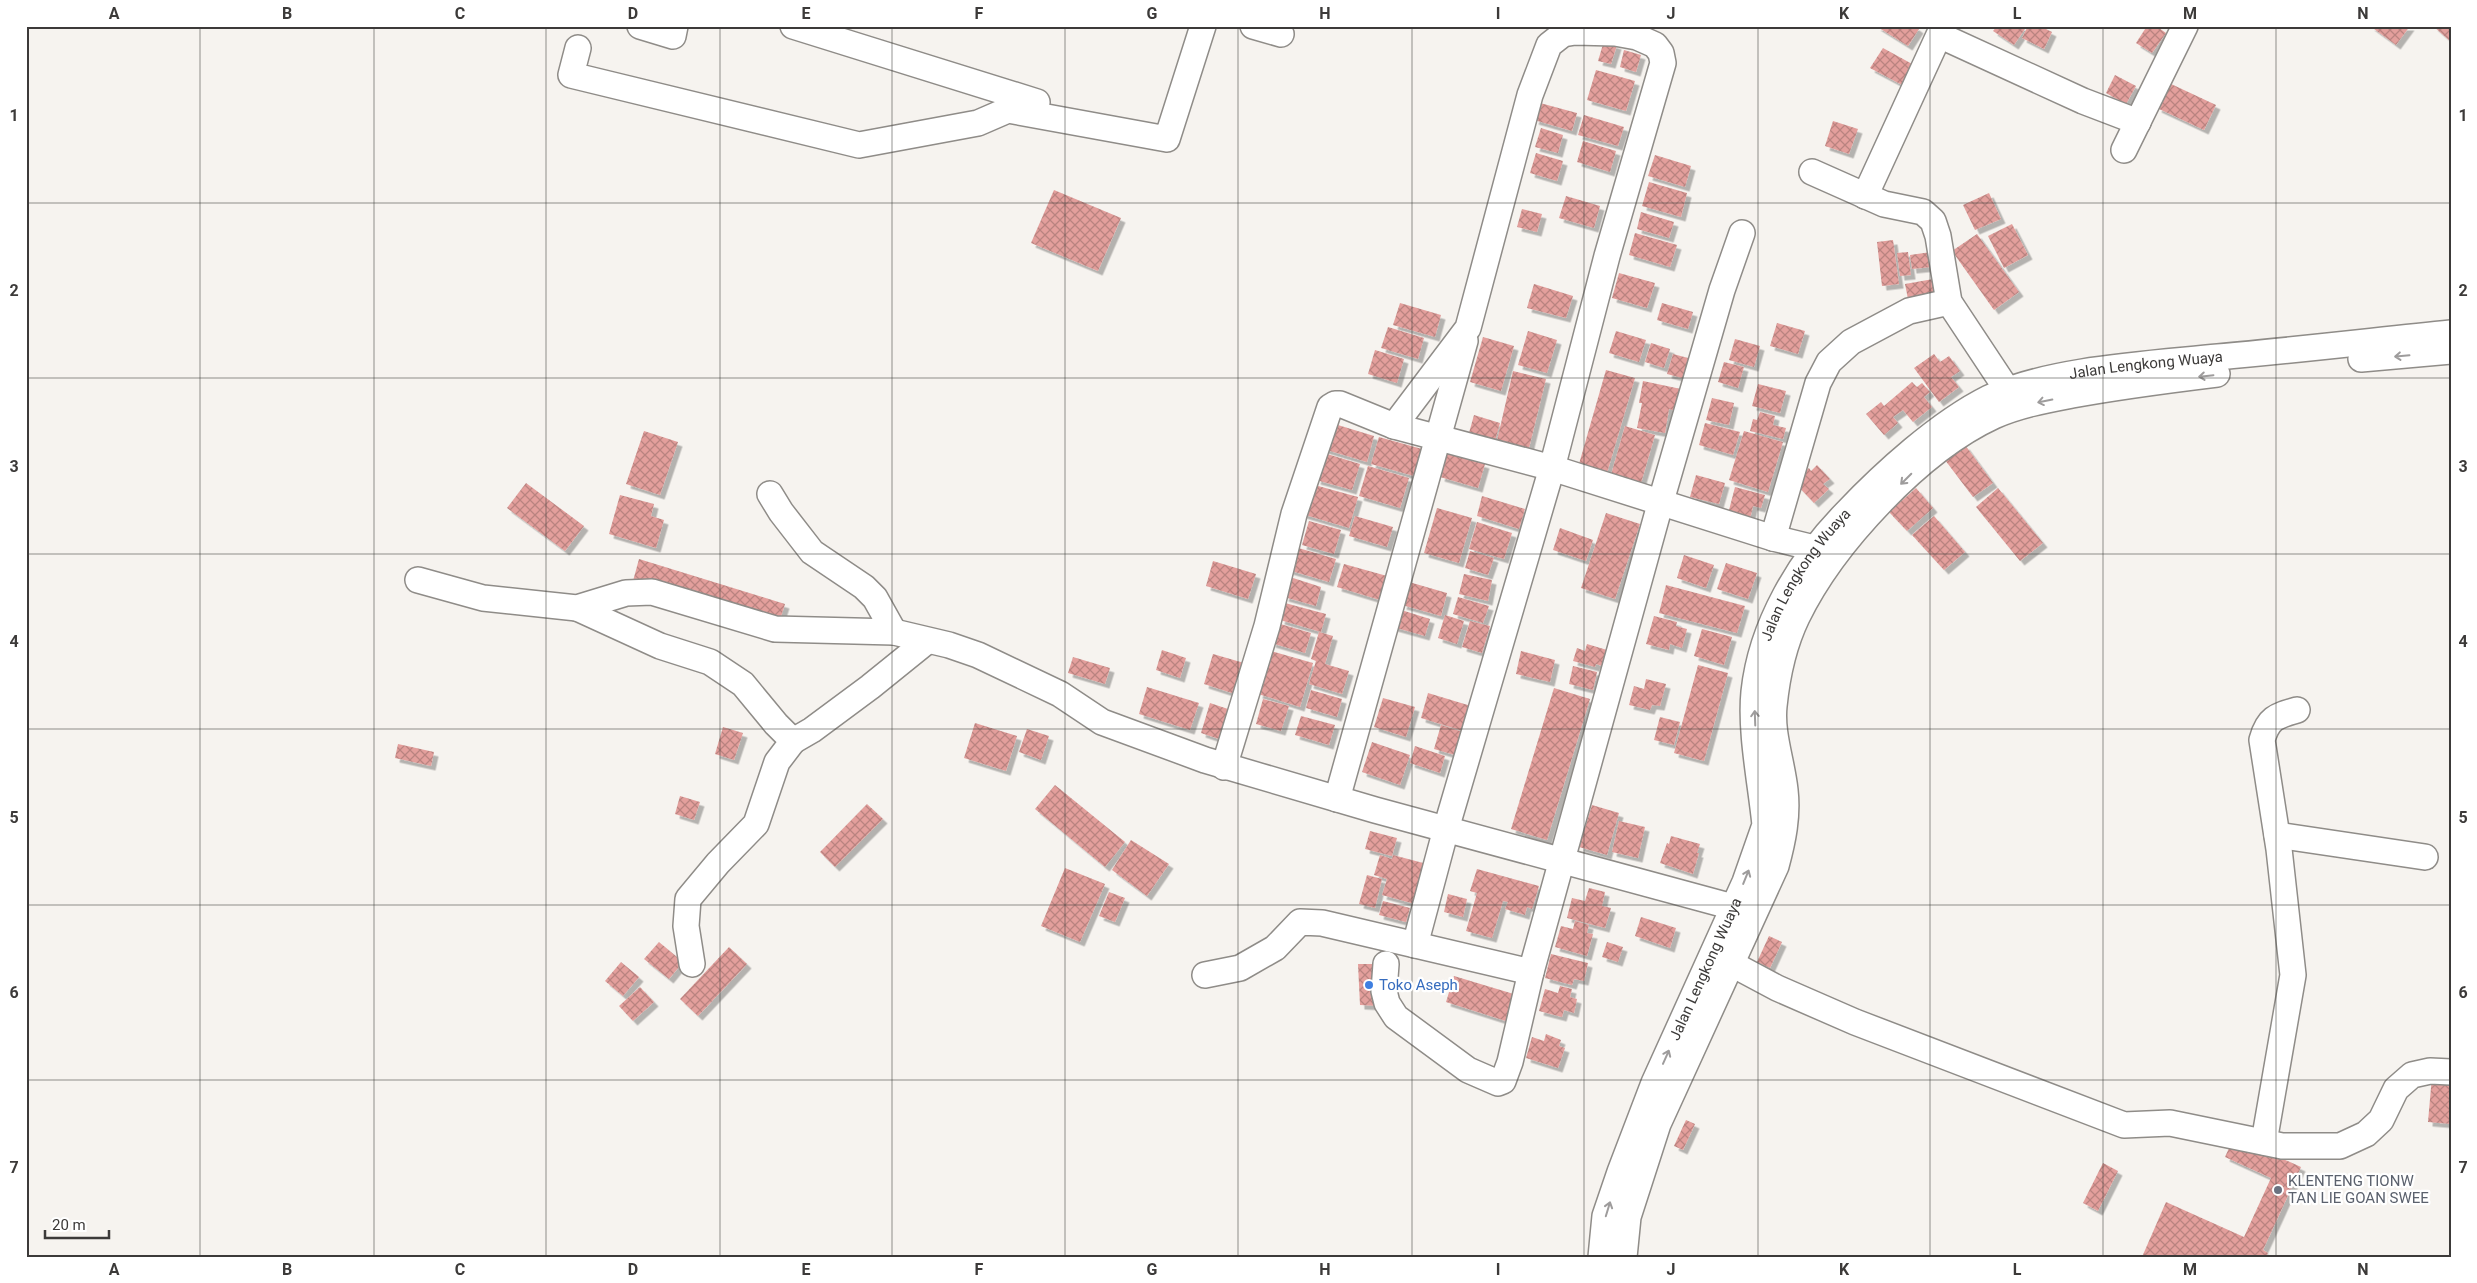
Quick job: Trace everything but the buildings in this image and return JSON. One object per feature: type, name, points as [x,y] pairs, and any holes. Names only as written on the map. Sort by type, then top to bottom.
[{"type":"street","points":[[640,26],[673,36],[675,26]]},
{"type":"street","points":[[793,26],[982,87],[1167,139]]},
{"type":"street","points":[[1167,139],[1203,26]]},
{"type":"street","points":[[1253,26],[1281,34]]},
{"type":"street","points":[[2124,150],[2185,26]]},
{"type":"street","points":[[1337,799],[1468,328],[1527,103],[1548,45],[1563,34],[1598,32],[1637,37],[1655,45],[1662,53],[1663,63],[1607,256],[1552,468],[1446,829],[1415,945]]},
{"type":"street","points":[[1865,196],[1939,36],[2083,101],[2138,122]]},
{"type":"street","points":[[578,48],[572,75],[859,145],[978,123],[1008,110],[1167,139]]},
{"type":"street","points":[[1812,172],[1884,204],[1923,212],[1928,215],[1933,222],[1938,236],[1948,302],[2008,391]]},
{"type":"street","points":[[1386,964],[1384,991],[1386,1003],[1396,1017],[1468,1070],[1498,1083],[1503,1081],[1510,1062],[1531,972],[1662,501],[1722,290],[1742,233]]},
{"type":"street","points":[[1772,538],[1818,383],[1829,362],[1850,342],[1908,311],[1948,302]]},
{"type":"street","points":[[1394,426],[1468,328]]},
{"type":"street","name":"Jalan Lengkong Wuaya","points":[[1602,1257],[1606,1216],[1626,1156],[1654,1083],[1733,907],[1765,825],[1756,741],[1754,692],[1760,665],[1782,602],[1823,553],[1875,482],[1910,452],[1961,415],[1989,398],[2030,384],[2084,373],[2156,363],[2451,333]]},
{"type":"street","name":"Jalan Lengkong Wuaya","points":[[1624,1257],[1628,1217],[1658,1124],[1776,866],[1786,821],[1785,790],[1774,728],[1774,707],[1782,663],[1797,616],[1823,553],[1922,463],[1994,417],[2029,404],[2126,385],[2302,365],[2451,351]]},
{"type":"street","points":[[1224,767],[1267,626],[1294,514],[1328,412],[1333,404],[1340,404],[1394,426],[1552,468],[1823,553]]},
{"type":"street","points":[[770,494],[781,512],[812,552],[864,587],[875,598],[894,632]]},
{"type":"street","points":[[418,580],[482,598],[577,608],[660,646],[710,662],[743,684],[776,724],[793,741]]},
{"type":"street","points":[[577,608],[626,593],[647,592],[775,629],[894,632],[949,645],[978,655],[1060,694],[1102,722],[1224,767],[1733,907]]},
{"type":"street","points":[[692,964],[686,926],[688,899],[718,863],[756,824],[777,762],[793,741],[812,730],[870,687],[927,641]]},
{"type":"street","points":[[2264,1142],[2293,975],[2277,835],[2262,740],[2266,725],[2279,715],[2297,710]]},
{"type":"street","points":[[2277,835],[2425,857]]},
{"type":"street","points":[[1205,975],[1240,968],[1274,948],[1300,922],[1322,923],[1531,972]]},
{"type":"street","points":[[1732,964],[1777,988],[1854,1022],[2124,1125],[2170,1122],[2282,1146],[2340,1146],[2366,1134],[2381,1120],[2396,1089],[2412,1075],[2430,1071],[2451,1072]]},
{"type":"place","name":"Toko Aseph","points":[[1369,985]]},
{"type":"place","name":"KLENTENG TIONW TAN LIE GOAN SWEE","points":[[2278,1190]]}]
